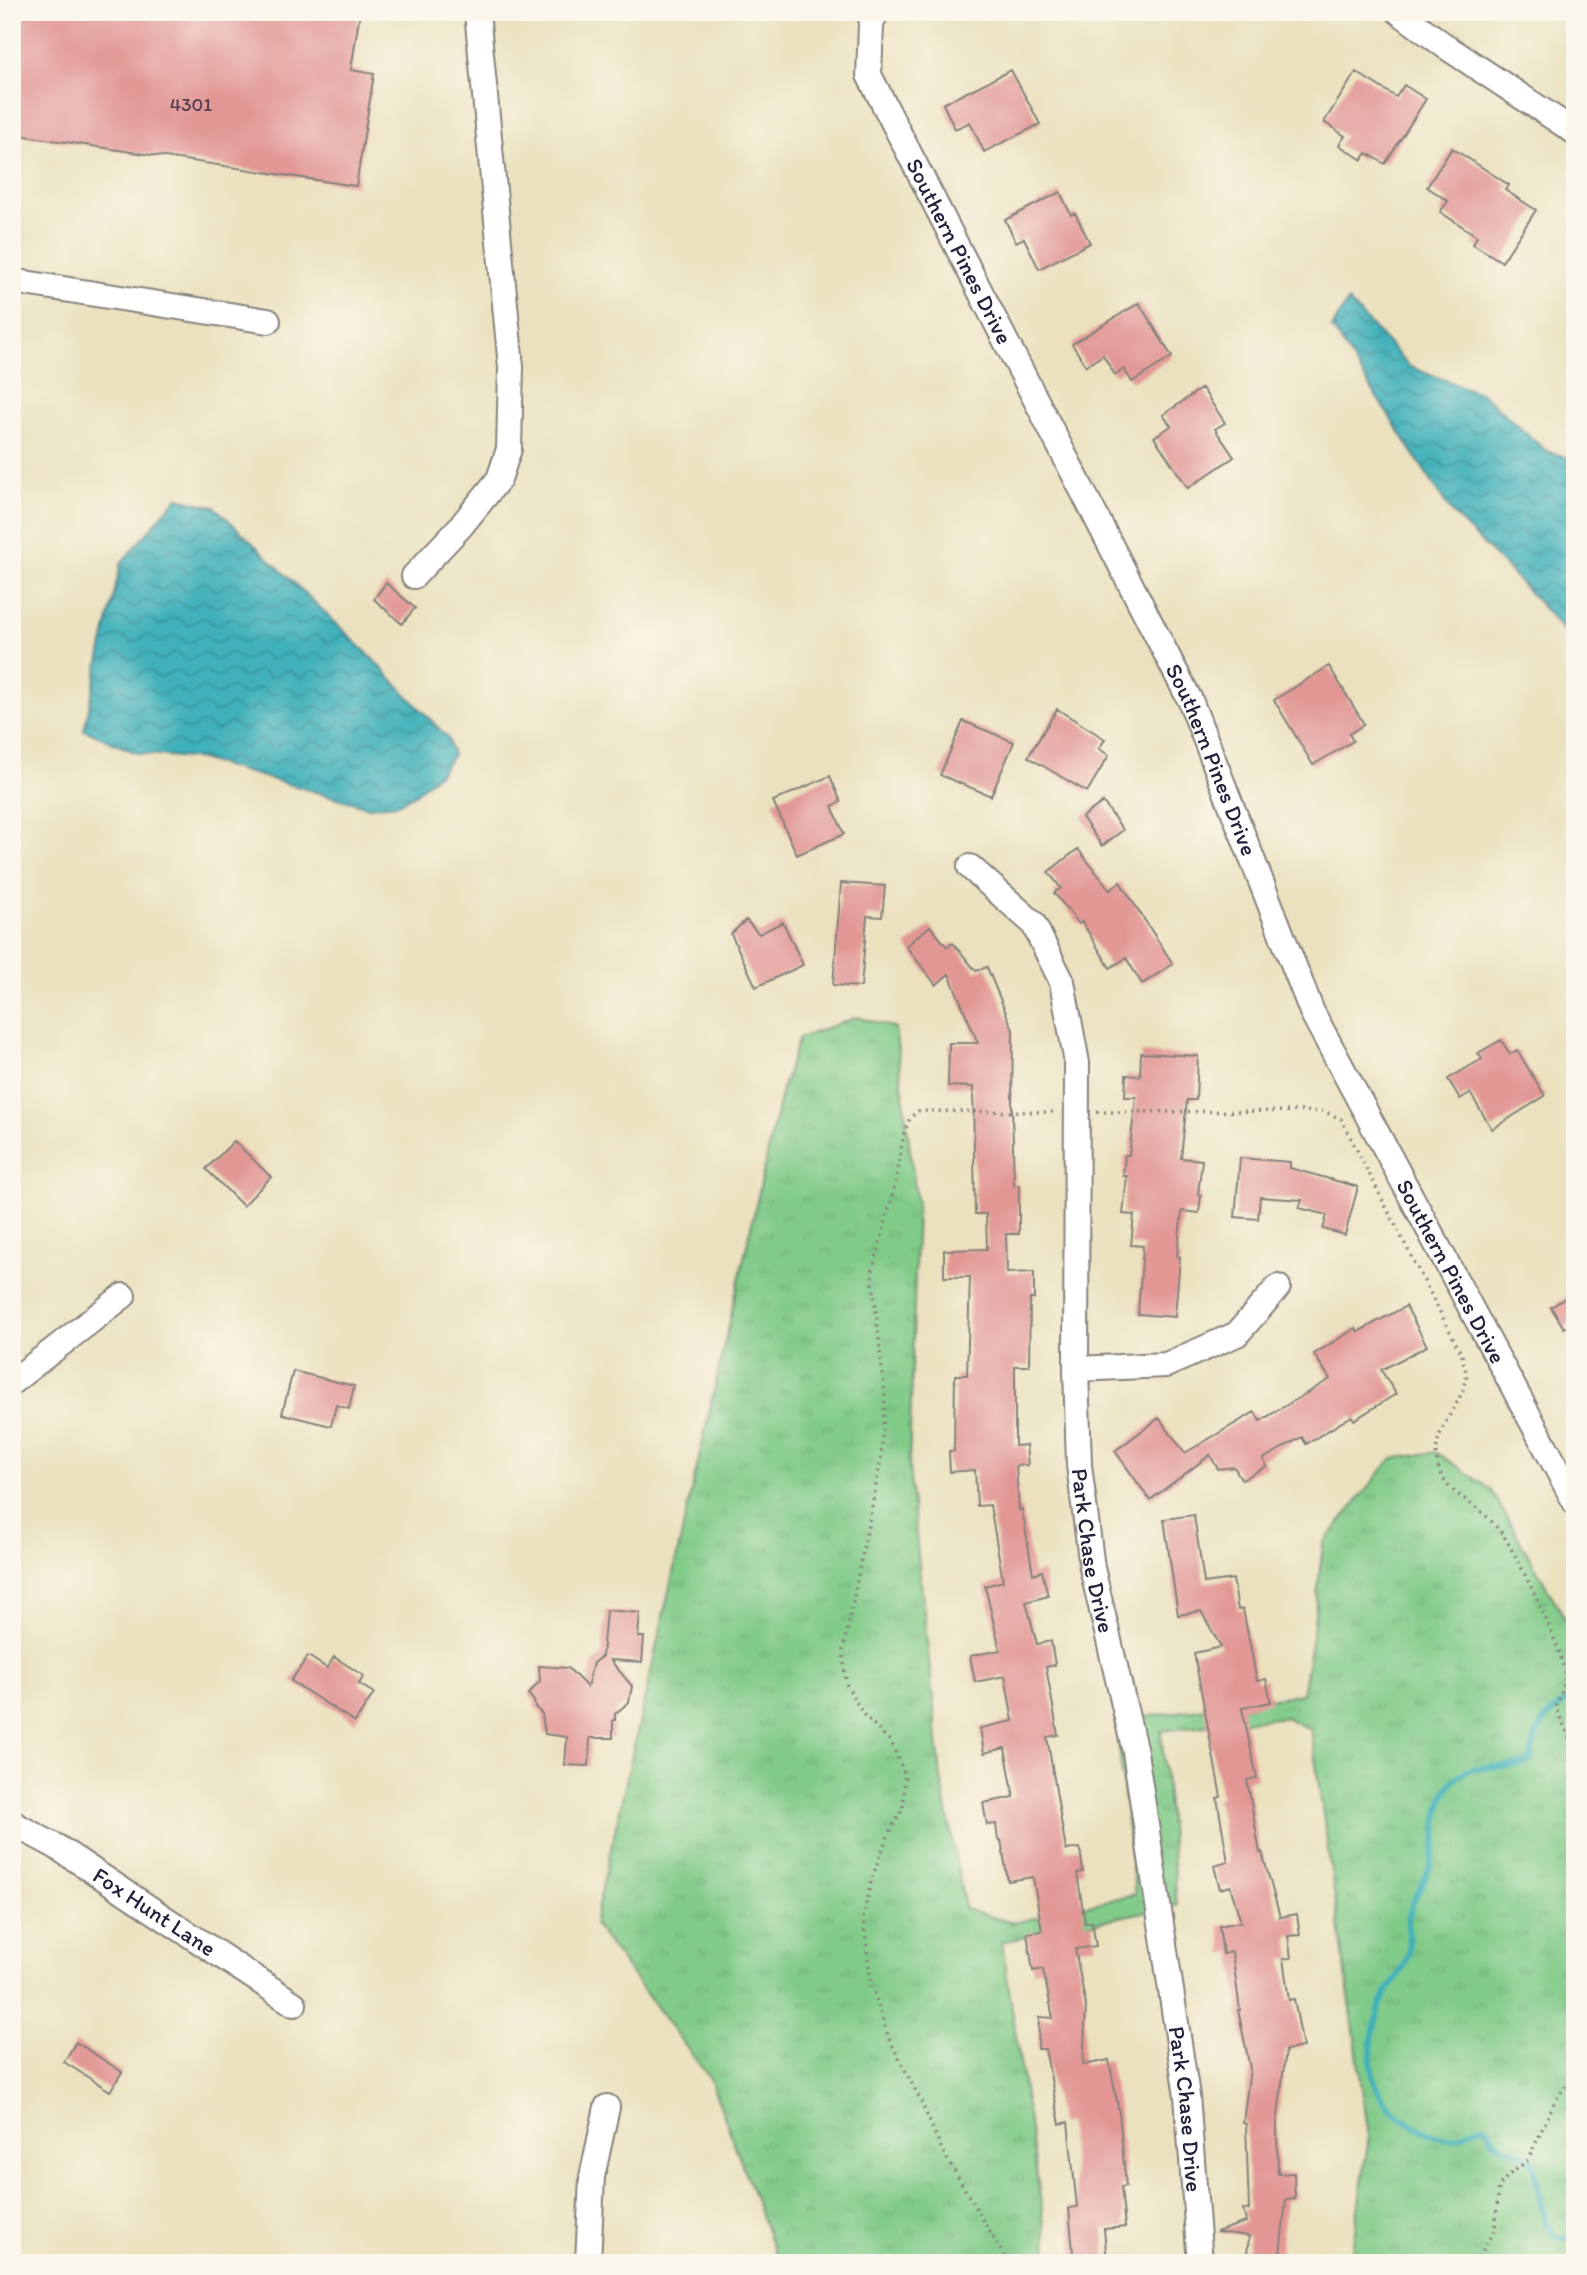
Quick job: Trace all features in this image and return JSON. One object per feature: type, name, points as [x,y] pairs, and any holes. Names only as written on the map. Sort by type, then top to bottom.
[{"type":"street","points":[[414,576],[461,526],[499,479],[509,449],[511,367],[477,12]]},
{"type":"street","name":"Southern Pines Drive","points":[[876,12],[871,25],[869,75],[1190,700],[1312,1012],[1575,1502]]},
{"type":"street","points":[[1399,12],[1445,46],[1575,132]]},
{"type":"street","points":[[12,281],[268,321]]},
{"type":"street","name":"Park Chase Drive","points":[[970,867],[1033,923],[1062,982],[1077,1063],[1076,1369],[1079,1465],[1091,1568],[1135,1752],[1187,2096],[1200,2263]]},
{"type":"street","points":[[1076,1369],[1166,1365],[1237,1334],[1278,1287]]},
{"type":"street","points":[[12,1382],[123,1296]]},
{"type":"street","name":"Fox Hunt Lane","points":[[12,1823],[57,1847],[294,2004]]},
{"type":"street","points":[[588,2263],[592,2177],[607,2107]]},
{"type":"path","points":[[1476,2263],[1495,2228],[1499,2186],[1528,2160],[1556,2099],[1575,2074]]},
{"type":"green space","points":[[857,1017],[895,1028],[917,1205],[909,1467],[941,1778],[965,1909],[1013,1923],[1135,1894],[1116,1721],[1302,1694],[1313,1631],[1323,1544],[1391,1459],[1436,1452],[1491,1490],[1575,1636],[1575,2263],[1350,2263],[1369,2136],[1311,1730],[1285,1717],[1161,1731],[1177,1905],[1002,1942],[1050,2263],[779,2263],[710,2079],[594,1924],[782,1089],[799,1038]]},
{"type":"water","points":[[1348,301],[1410,367],[1483,394],[1546,451],[1575,460],[1575,672],[1568,635],[1452,513],[1332,328]]},
{"type":"water","points":[[177,498],[215,507],[370,656],[448,738],[453,755],[441,771],[416,793],[398,804],[368,807],[200,759],[136,753],[84,730],[121,563]]},
{"type":"building","points":[[12,12],[360,12],[351,70],[374,74],[356,186],[12,134]]},
{"type":"building","points":[[1011,70],[1040,124],[984,152],[970,122],[955,129],[943,104]]},
{"type":"building","points":[[1356,72],[1396,97],[1404,85],[1426,99],[1385,164],[1367,153],[1362,160],[1339,145],[1345,136],[1324,122]]},
{"type":"building","points":[[1452,148],[1509,185],[1505,190],[1536,210],[1502,262],[1473,244],[1477,236],[1440,212],[1448,201],[1427,187]]},
{"type":"building","points":[[1060,192],[1071,215],[1075,213],[1090,243],[1039,269],[1024,238],[1016,242],[1005,220]]},
{"type":"building","points":[[1139,303],[1172,357],[1132,382],[1124,369],[1115,375],[1103,355],[1086,366],[1072,344]]},
{"type":"building","points":[[1202,388],[1225,423],[1215,429],[1234,457],[1188,488],[1154,437],[1171,426],[1163,415]]},
{"type":"building","points":[[386,583],[415,608],[402,624],[374,599]]},
{"type":"building","points":[[1329,666],[1364,724],[1349,734],[1353,741],[1313,765],[1274,700]]},
{"type":"building","points":[[1057,709],[1105,739],[1099,749],[1109,755],[1087,792],[1028,757]]},
{"type":"building","points":[[963,721],[1014,742],[991,796],[940,775]]},
{"type":"building","points":[[830,776],[841,802],[832,806],[844,834],[797,855],[773,801]]},
{"type":"building","points":[[1103,802],[1123,830],[1102,846],[1082,817]]},
{"type":"building","points":[[1078,849],[1110,890],[1120,882],[1173,964],[1142,984],[1126,958],[1110,968],[1082,922],[1079,924],[1054,893],[1061,888],[1048,872]]},
{"type":"building","points":[[841,883],[885,886],[882,917],[867,916],[861,987],[833,985]]},
{"type":"building","points":[[746,920],[759,934],[783,922],[803,965],[756,987],[731,934]]},
{"type":"building","points":[[930,926],[947,947],[953,943],[976,971],[987,967],[1013,1030],[1014,1185],[1019,1185],[1019,1234],[1006,1234],[1007,1273],[1034,1272],[1034,1299],[1030,1299],[1029,1366],[1015,1366],[1015,1446],[1026,1445],[1028,1465],[1016,1466],[1019,1510],[1022,1509],[1033,1574],[1042,1571],[1048,1596],[1026,1602],[1037,1644],[1051,1641],[1055,1665],[1046,1667],[1058,1735],[1047,1737],[1066,1850],[1080,1848],[1083,1872],[1077,1873],[1085,1923],[1092,1922],[1096,1946],[1075,1949],[1086,2006],[1083,2065],[1109,2060],[1119,2112],[1126,2186],[1121,2187],[1125,2227],[1104,2229],[1107,2263],[1074,2263],[1069,2208],[1077,2207],[1068,2122],[1060,2124],[1045,2049],[1038,2049],[1039,2017],[1053,2018],[1043,1969],[1033,1971],[1027,1933],[1042,1931],[1033,1877],[1008,1881],[996,1824],[987,1825],[983,1803],[1014,1797],[1005,1748],[984,1753],[980,1728],[1013,1721],[1005,1676],[975,1682],[970,1656],[1000,1650],[985,1586],[1003,1581],[990,1505],[977,1506],[975,1470],[950,1472],[949,1451],[954,1451],[955,1375],[967,1375],[970,1277],[944,1277],[944,1250],[987,1249],[986,1214],[975,1214],[973,1087],[948,1086],[949,1043],[978,1043],[949,974],[936,985],[906,946]]},
{"type":"building","points":[[1501,1040],[1510,1054],[1517,1050],[1545,1096],[1492,1129],[1470,1093],[1460,1099],[1448,1079],[1482,1059],[1478,1053]]},
{"type":"building","points":[[1141,1053],[1198,1056],[1196,1100],[1187,1100],[1181,1158],[1202,1160],[1198,1195],[1201,1195],[1199,1213],[1182,1211],[1175,1317],[1138,1314],[1143,1246],[1131,1245],[1134,1215],[1123,1214],[1127,1176],[1123,1176],[1125,1155],[1129,1155],[1136,1097],[1125,1097],[1126,1075],[1140,1076]]},
{"type":"building","points":[[234,1141],[271,1177],[243,1206],[206,1169]]},
{"type":"building","points":[[1240,1158],[1290,1162],[1290,1168],[1358,1187],[1345,1235],[1323,1229],[1327,1215],[1299,1208],[1302,1200],[1260,1197],[1258,1219],[1235,1217]]},
{"type":"building","points":[[1575,1292],[1575,1321],[1564,1328],[1551,1307]]},
{"type":"building","points":[[1406,1306],[1427,1346],[1381,1370],[1396,1394],[1354,1420],[1352,1416],[1306,1444],[1302,1437],[1263,1459],[1267,1466],[1242,1480],[1234,1467],[1218,1469],[1210,1455],[1150,1500],[1115,1451],[1159,1418],[1185,1453],[1255,1412],[1260,1421],[1330,1379],[1314,1354],[1356,1328],[1358,1332]]},
{"type":"building","points":[[293,1371],[354,1386],[349,1409],[336,1405],[331,1426],[282,1414]]},
{"type":"building","points":[[1194,1515],[1204,1583],[1233,1579],[1238,1610],[1243,1609],[1257,1681],[1266,1679],[1271,1702],[1242,1708],[1257,1778],[1247,1780],[1260,1853],[1262,1852],[1280,1917],[1297,1914],[1300,1935],[1288,1936],[1291,1958],[1283,1959],[1289,2000],[1294,1999],[1303,2047],[1286,2050],[1277,2124],[1278,2174],[1294,2173],[1295,2199],[1286,2200],[1279,2263],[1246,2263],[1249,2236],[1216,2232],[1246,2222],[1243,2209],[1249,2210],[1246,2124],[1243,2123],[1250,2068],[1238,2010],[1232,1952],[1223,1954],[1219,1926],[1241,1922],[1230,1886],[1220,1889],[1214,1866],[1228,1862],[1217,1798],[1221,1797],[1194,1653],[1221,1647],[1201,1611],[1178,1615],[1164,1519]]},
{"type":"building","points":[[606,1610],[640,1613],[638,1637],[644,1637],[642,1662],[610,1660],[632,1686],[629,1702],[615,1714],[613,1738],[590,1738],[589,1766],[565,1765],[567,1737],[545,1734],[542,1714],[528,1694],[540,1681],[539,1666],[568,1668],[587,1687],[593,1663],[602,1656]]},
{"type":"building","points":[[308,1656],[327,1668],[334,1657],[364,1676],[359,1684],[374,1693],[355,1722],[291,1681]]},
{"type":"building","points":[[76,2042],[122,2072],[110,2091],[64,2062]]},
{"type":"waterway","points":[[1575,1694],[1544,1721],[1535,1738],[1531,1760],[1511,1766],[1470,1770],[1460,1774],[1446,1791],[1439,1811],[1431,1863],[1409,1914],[1407,1959],[1382,2002],[1374,2028],[1371,2054],[1372,2073],[1382,2097],[1388,2106],[1411,2124],[1431,2134],[1450,2138],[1482,2126],[1489,2130],[1493,2141],[1532,2159],[1545,2223],[1556,2238],[1575,2238]]}]
